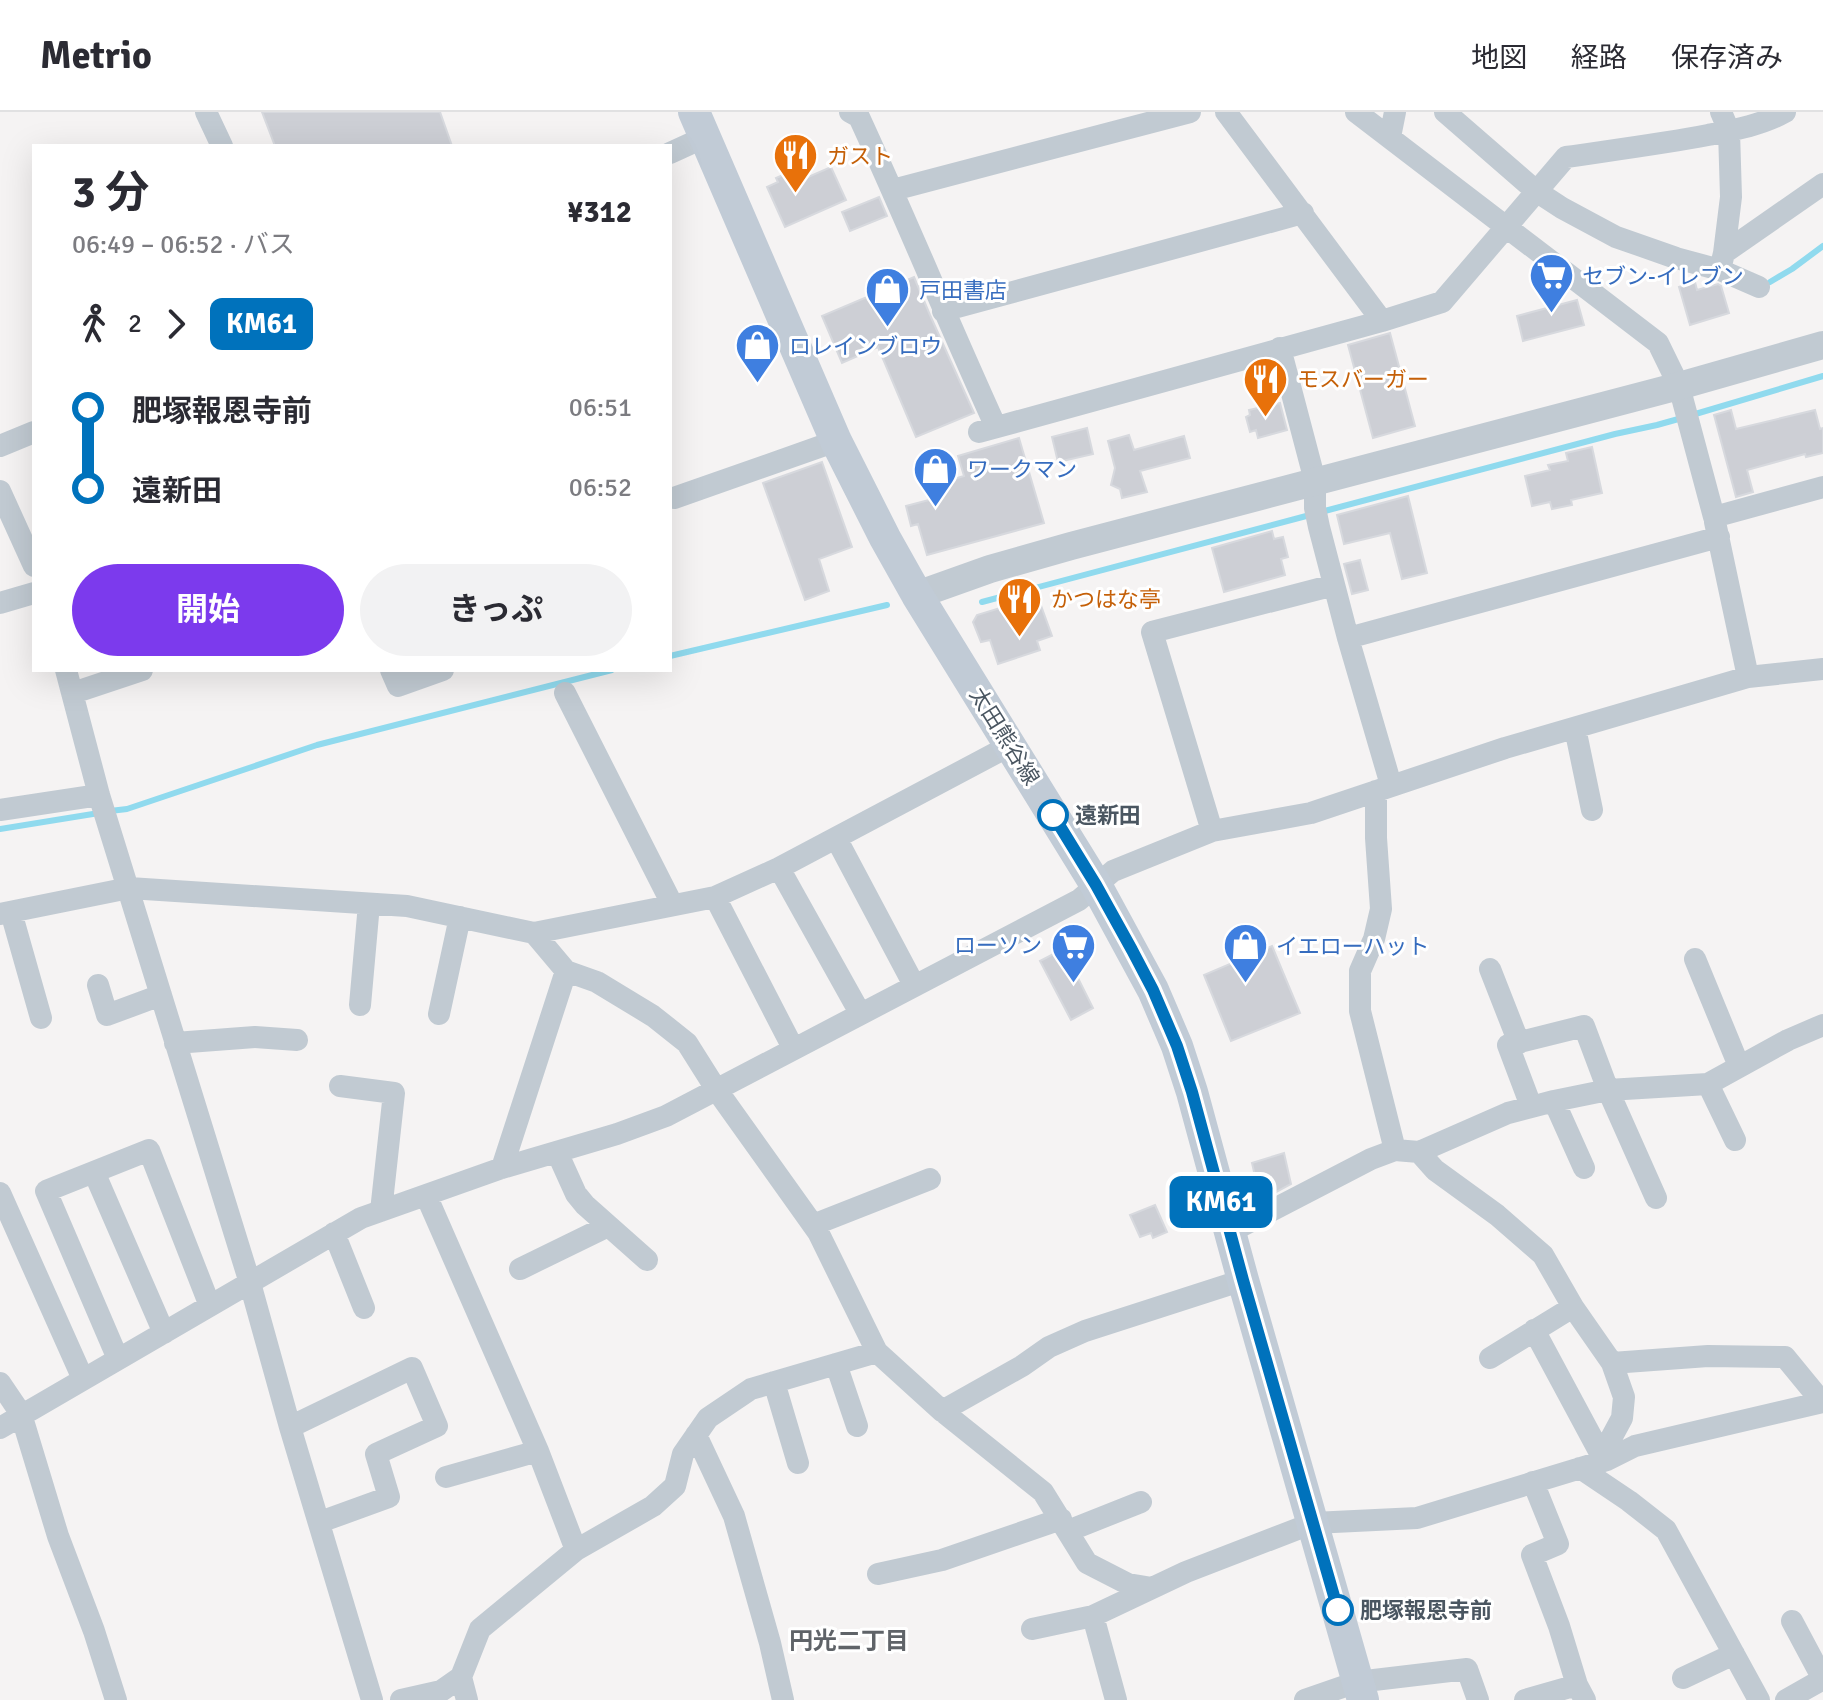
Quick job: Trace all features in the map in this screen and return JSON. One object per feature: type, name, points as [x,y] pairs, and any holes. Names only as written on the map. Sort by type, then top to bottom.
[{"type":"main road","name":"太田熊谷線","points":[[700,125],[836,441],[885,538],[1096,885],[1153,990],[1177,1046],[1360,1691]]},
{"type":"street","points":[[206,112],[221,144]]},
{"type":"street","points":[[850,112],[859,117],[893,190],[987,429],[1442,302],[1566,157],[1669,142],[1725,122],[1772,120],[1785,112]]},
{"type":"street","points":[[893,190],[1190,112]]},
{"type":"street","points":[[1226,112],[1382,321]]},
{"type":"street","points":[[1356,112],[1658,343],[1681,395],[1716,527],[1748,677]]},
{"type":"street","points":[[1390,137],[1395,112]]},
{"type":"street","points":[[1445,112],[1536,191],[1616,237],[1676,258],[1722,262],[1759,287]]},
{"type":"street","points":[[1722,262],[1731,197],[1725,122]]},
{"type":"street","points":[[672,151],[700,125]]},
{"type":"street","points":[[1722,262],[1823,184]]},
{"type":"street","points":[[943,311],[1303,213]]},
{"type":"street","points":[[917,595],[990,569],[1316,505],[1681,395],[1823,345]]},
{"type":"street","points":[[1280,348],[1383,788],[1376,838],[1381,909],[1374,939],[1360,971],[1360,1011],[1395,1150]]},
{"type":"street","points":[[0,446],[32,433]]},
{"type":"street","points":[[674,498],[836,441]]},
{"type":"street","points":[[1348,638],[1716,527],[1823,487]]},
{"type":"street","points":[[0,491],[6,518],[32,554]]},
{"type":"street","points":[[1212,831],[1152,632],[1334,585]]},
{"type":"street","points":[[0,603],[32,594]]},
{"type":"street","points":[[0,1428],[361,1218],[502,1168],[666,1116],[1079,900],[1113,871],[1212,831],[1311,813],[1505,748],[1748,677],[1823,669]]},
{"type":"street","points":[[67,672],[100,797],[250,1283],[372,1700]]},
{"type":"street","points":[[73,693],[136,672]]},
{"type":"street","points":[[392,672],[398,686],[437,672]]},
{"type":"street","points":[[565,693],[672,904]]},
{"type":"street","points":[[1575,728],[1592,810]]},
{"type":"street","points":[[41,1018],[5,913],[129,888],[407,906],[534,933],[715,897],[779,868],[1011,745]]},
{"type":"street","points":[[0,810],[100,797]]},
{"type":"street","points":[[836,838],[914,985]]},
{"type":"street","points":[[779,868],[860,1013]]},
{"type":"street","points":[[715,897],[793,1048]]},
{"type":"street","points":[[360,1005],[369,904]]},
{"type":"street","points":[[439,1014],[460,917]]},
{"type":"street","points":[[534,933],[566,971],[597,982],[653,1016],[687,1043],[813,1225],[877,1352],[942,1411],[1043,1492],[1087,1563],[1128,1584],[1152,1588]]},
{"type":"street","points":[[1695,959],[1739,1066]]},
{"type":"street","points":[[1490,969],[1519,1043]]},
{"type":"street","points":[[502,1168],[566,971]]},
{"type":"street","points":[[98,985],[107,1015],[161,995]]},
{"type":"street","points":[[1230,1232],[1371,1159],[1395,1150],[1419,1152],[1508,1113],[1554,1101],[1608,1090],[1708,1084],[1823,1025]]},
{"type":"street","points":[[1531,1106],[1508,1045],[1584,1026],[1608,1090],[1656,1198]]},
{"type":"street","points":[[175,1043],[255,1037],[297,1040]]},
{"type":"street","points":[[1708,1084],[1735,1140]]},
{"type":"street","points":[[340,1086],[394,1093],[381,1211]]},
{"type":"street","points":[[1554,1101],[1584,1168]]},
{"type":"street","points":[[118,1359],[46,1191],[149,1150],[210,1306]]},
{"type":"street","points":[[557,1152],[576,1194],[585,1205],[647,1260]]},
{"type":"street","points":[[1419,1152],[1435,1170],[1497,1215],[1543,1255],[1573,1307],[1612,1363],[1624,1397],[1622,1418],[1608,1444],[1607,1460]]},
{"type":"street","points":[[94,1172],[164,1333]]},
{"type":"street","points":[[813,1225],[930,1179]]},
{"type":"street","points":[[0,1193],[83,1379]]},
{"type":"street","points":[[426,1195],[538,1451],[576,1550]]},
{"type":"street","points":[[520,1269],[608,1226]]},
{"type":"street","points":[[334,1233],[364,1308]]},
{"type":"street","points":[[942,1411],[1022,1366],[1049,1347],[1085,1331],[1243,1280]]},
{"type":"street","points":[[1490,1358],[1573,1307]]},
{"type":"street","points":[[1534,1330],[1599,1451],[1607,1460]]},
{"type":"street","points":[[401,1700],[441,1691],[461,1677],[480,1629],[576,1550],[653,1506],[675,1486],[683,1454],[708,1418],[751,1389],[877,1352]]},
{"type":"street","points":[[1032,1629],[1093,1616],[1186,1572],[1313,1523],[1417,1518],[1607,1460],[1635,1446],[1823,1402],[1785,1357],[1708,1356],[1612,1363]]},
{"type":"street","points":[[836,1364],[857,1426]]},
{"type":"street","points":[[290,1427],[412,1368],[437,1426],[376,1454],[389,1497],[320,1522]]},
{"type":"street","points":[[774,1382],[798,1463]]},
{"type":"street","points":[[0,1383],[21,1414],[58,1536],[116,1700]]},
{"type":"street","points":[[696,1435],[734,1516],[783,1700]]},
{"type":"street","points":[[446,1477],[538,1451]]},
{"type":"street","points":[[1580,1468],[1666,1530],[1759,1700]]},
{"type":"street","points":[[1525,1700],[1581,1692],[1532,1555],[1558,1544],[1533,1482]]},
{"type":"street","points":[[878,1574],[942,1560],[1141,1502]]},
{"type":"street","points":[[1093,1616],[1116,1700]]},
{"type":"street","points":[[1786,1700],[1823,1679],[1792,1621]]},
{"type":"street","points":[[1683,1678],[1734,1654]]},
{"type":"street","points":[[1305,1700],[1467,1669],[1478,1700]]},
{"type":"street","points":[[461,1677],[467,1700]]},
{"type":"building","points":[[262,112],[440,112],[451,144],[274,144]]},
{"type":"building","points":[[801,167],[806,178],[831,167],[846,200],[785,227],[767,187],[778,182],[776,178]]},
{"type":"building","points":[[879,197],[887,216],[850,231],[842,212]]},
{"type":"building","points":[[914,277],[974,413],[916,437],[878,347],[842,363],[822,316]]},
{"type":"building","points":[[1695,282],[1697,290],[1718,284],[1721,286],[1729,313],[1690,325],[1679,287]]},
{"type":"building","points":[[1577,300],[1584,325],[1523,341],[1517,316]]},
{"type":"building","points":[[1390,333],[1415,426],[1373,438],[1348,345]]},
{"type":"building","points":[[1280,403],[1287,430],[1258,438],[1256,430],[1250,432],[1246,417],[1250,415],[1249,410]]},
{"type":"building","points":[[1731,410],[1736,429],[1815,410],[1820,429],[1823,428],[1823,453],[1806,457],[1805,454],[1747,470],[1753,492],[1736,497],[1714,415]]},
{"type":"building","points":[[1087,428],[1093,454],[1058,462],[1052,437]]},
{"type":"building","points":[[1129,435],[1134,450],[1184,436],[1190,458],[1140,471],[1147,492],[1122,498],[1120,489],[1111,485],[1115,468],[1108,441]]},
{"type":"building","points":[[1019,438],[1044,523],[927,555],[918,524],[911,526],[906,506],[929,500],[926,487],[964,476],[958,456]]},
{"type":"building","points":[[1592,447],[1602,493],[1571,500],[1572,505],[1552,509],[1550,502],[1532,506],[1525,476],[1550,470],[1548,465],[1568,461],[1566,453]]},
{"type":"building","points":[[822,462],[852,547],[819,559],[829,591],[805,600],[763,483]]},
{"type":"building","points":[[1408,496],[1427,573],[1402,579],[1390,533],[1344,544],[1337,515]]},
{"type":"building","points":[[1272,531],[1274,539],[1283,537],[1288,557],[1281,559],[1285,575],[1224,592],[1212,548]]},
{"type":"building","points":[[1360,560],[1368,590],[1352,594],[1344,564]]},
{"type":"building","points":[[1023,601],[1024,607],[1040,603],[1052,636],[1037,641],[1040,650],[998,664],[990,640],[981,642],[973,622],[977,615]]},
{"type":"building","points":[[1272,946],[1300,1013],[1231,1041],[1204,975]]},
{"type":"building","points":[[1059,951],[1067,966],[1071,964],[1093,1008],[1071,1020],[1040,961]]},
{"type":"building","points":[[1284,1153],[1291,1184],[1260,1198],[1252,1163]]},
{"type":"building","points":[[1155,1205],[1167,1232],[1153,1238],[1151,1233],[1140,1237],[1130,1215]]},
{"type":"waterway","points":[[1770,282],[1823,246]]},
{"type":"waterway","points":[[1692,415],[1823,376]]},
{"type":"waterway","points":[[1321,512],[1682,418]]},
{"type":"waterway","points":[[982,602],[1310,515]]},
{"type":"waterway","points":[[672,656],[887,605]]},
{"type":"waterway","points":[[110,811],[127,809],[317,745],[604,672]]},
{"type":"waterway","points":[[0,829],[99,813]]},
{"type":"bus line","name":"KM61","points":[[1053,815],[1132,950],[1177,1046],[1338,1610]]},
{"type":"place","name":"ガスト","points":[[796,195]]},
{"type":"place","name":"セブン-イレブン","points":[[1551,315]]},
{"type":"place","name":"戸田書店","points":[[888,329]]},
{"type":"place","name":"ロレインブロウ","points":[[758,385]]},
{"type":"place","name":"モスバーガー","points":[[1266,418]]},
{"type":"place","name":"ワークマン","points":[[936,508]]},
{"type":"place","name":"かつはな亭","points":[[1020,638]]},
{"type":"place","name":"遠新田","points":[[1053,815]]},
{"type":"place","name":"ローソン","points":[[1073,984]]},
{"type":"place","name":"イエローハット","points":[[1245,985]]},
{"type":"place","name":"肥塚報恩寺前","points":[[1338,1610]]},
{"type":"district","name":"円光二丁目","points":[[849,1641]]}]
